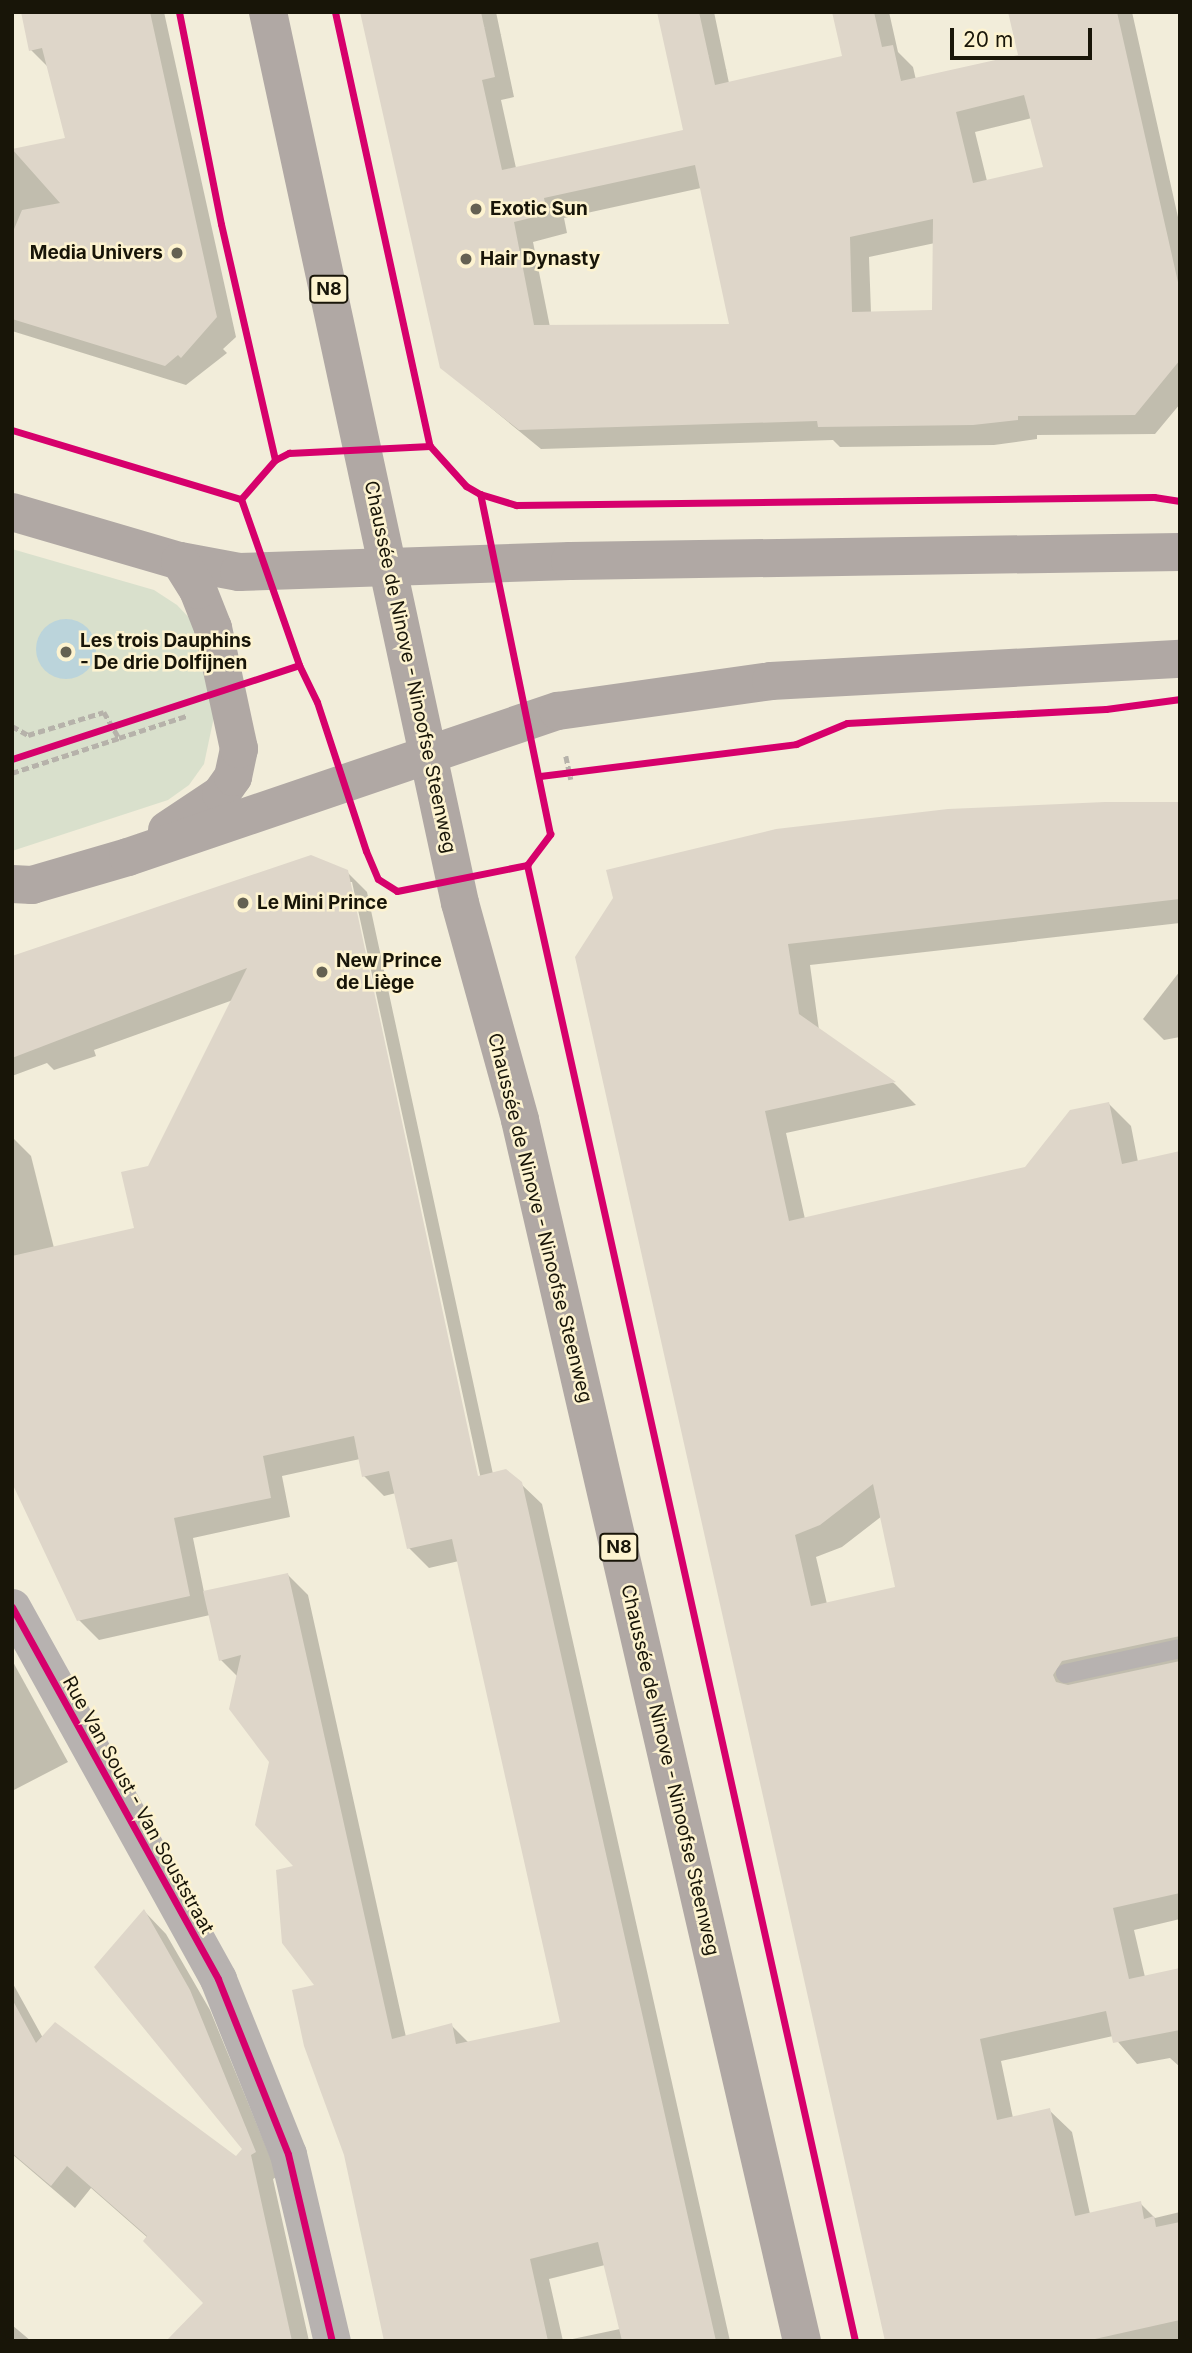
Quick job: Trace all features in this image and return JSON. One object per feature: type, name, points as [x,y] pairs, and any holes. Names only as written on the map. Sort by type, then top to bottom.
[{"type":"main road","name":"Chaussée de Ninove - Ninoofse Steenweg","points":[[268,12],[473,958],[520,1120],[802,2341]]},
{"type":"main road","points":[[15,514],[180,561],[239,572],[389,566],[1180,552]]},
{"type":"main road","points":[[128,857],[221,793],[233,777],[239,749],[214,628],[198,590],[180,561]]},
{"type":"main road","points":[[12,884],[32,885],[128,857],[558,711],[771,681],[1180,659]]},
{"type":"street","name":"Rue Van Soust - Van Souststraat","points":[[12,1607],[218,1979],[288,2154],[332,2341]]},
{"type":"lane","points":[[1065,1673],[1180,1648]]},
{"type":"path","points":[[12,726],[28,735],[104,712],[119,738]]},
{"type":"path","points":[[12,773],[189,715]]},
{"type":"path","points":[[99,730],[124,722]]},
{"type":"path","points":[[566,756],[570,775]]},
{"type":"path","points":[[558,773],[570,775],[583,770]]},
{"type":"green space","points":[[12,549],[154,590],[177,605],[195,624],[215,712],[204,764],[189,785],[168,800],[12,851]]},
{"type":"water","name":"Les trois Dauphins - De drie Dolfijnen","points":[[60,619],[72,619],[91,632],[96,649],[94,661],[83,674],[72,679],[60,679],[41,666],[36,655],[36,643],[49,624]]},
{"type":"building","points":[[21,12],[150,12],[217,317],[181,358],[178,355],[165,366],[12,319],[12,234],[22,210],[60,203],[12,149],[65,138],[42,48],[29,51]]},
{"type":"building","points":[[360,12],[481,12],[495,77],[482,80],[502,170],[683,130],[657,12],[699,12],[715,85],[842,56],[832,12],[874,12],[882,47],[893,45],[901,81],[1018,55],[1008,12],[1117,12],[1180,291],[1180,360],[1135,415],[1018,416],[1018,420],[973,425],[818,427],[817,421],[519,430],[440,368]],"holes":[[[1024,95],[1043,167],[973,183],[956,112]],[[695,165],[729,324],[534,325],[514,222],[547,214],[544,198]],[[933,219],[932,310],[852,312],[850,237]]]},
{"type":"building","points":[[1105,802],[1180,802],[1180,899],[788,944],[799,1014],[896,1082],[765,1111],[789,1221],[1025,1167],[1070,1110],[1109,1102],[1122,1164],[1180,1151],[1180,1636],[1062,1661],[1053,1675],[1056,1682],[1068,1685],[1180,1661],[1180,1893],[1113,1908],[1129,1979],[1180,1968],[1180,2030],[1113,2043],[1106,2011],[980,2039],[997,2120],[1050,2108],[1075,2216],[1141,2201],[1144,2219],[1154,2216],[1156,2227],[1180,2222],[1180,2320],[1086,2341],[885,2341],[575,957],[613,898],[606,870],[776,829],[948,809]],"holes":[[[873,1484],[895,1587],[811,1606],[795,1535],[820,1525]]]},
{"type":"building","points":[[311,855],[348,870],[478,1476],[506,1469],[522,1482],[716,2341],[622,2341],[598,2242],[530,2259],[548,2341],[384,2341],[344,2155],[304,2046],[292,1990],[314,1985],[282,1943],[276,1870],[293,1866],[255,1825],[269,1762],[229,1709],[241,1655],[219,1661],[203,1591],[288,1573],[392,2039],[452,2023],[456,2044],[560,2022],[452,1539],[407,1549],[389,1471],[362,1477],[354,1436],[263,1456],[271,1498],[174,1518],[190,1596],[77,1621],[12,1483],[12,1256],[134,1228],[121,1172],[148,1166],[247,968],[12,1058],[12,956]]},
{"type":"building","points":[[144,1909],[190,1990],[256,2152],[251,2155],[292,2341],[166,2341],[203,2303],[143,2241],[147,2236],[67,2166],[51,2186],[12,2153],[12,1999],[36,2043],[55,2022],[236,2156],[242,2149],[94,1967]]},
{"type":"cycle path","points":[[179,12],[221,224],[275,460]]},
{"type":"cycle path","points":[[335,12],[430,446],[466,486],[480,494],[516,505],[1154,497],[1180,501]]},
{"type":"cycle path","points":[[12,430],[241,499]]},
{"type":"cycle path","points":[[241,499],[275,460],[289,453],[430,446]]},
{"type":"cycle path","points":[[241,499],[299,665],[317,702],[366,851],[378,879],[397,891],[527,865],[550,834],[480,494]]},
{"type":"cycle path","points":[[12,759],[299,665]]},
{"type":"cycle path","points":[[540,776],[796,744],[847,723],[1106,709],[1180,699]]},
{"type":"cycle path","points":[[527,865],[855,2341]]},
{"type":"cycle path","points":[[12,1607],[218,1979],[288,2154],[332,2341]]},
{"type":"place","name":"Exotic Sun","points":[[476,209]]},
{"type":"place","name":"Media Univers","points":[[177,253]]},
{"type":"place","name":"Hair Dynasty","points":[[466,259]]},
{"type":"place","name":"Les trois Dauphins - De drie Dolfijnen","points":[[66,652]]},
{"type":"place","name":"Le Mini Prince","points":[[243,903]]},
{"type":"place","name":"New Prince de Liège","points":[[322,972]]}]
